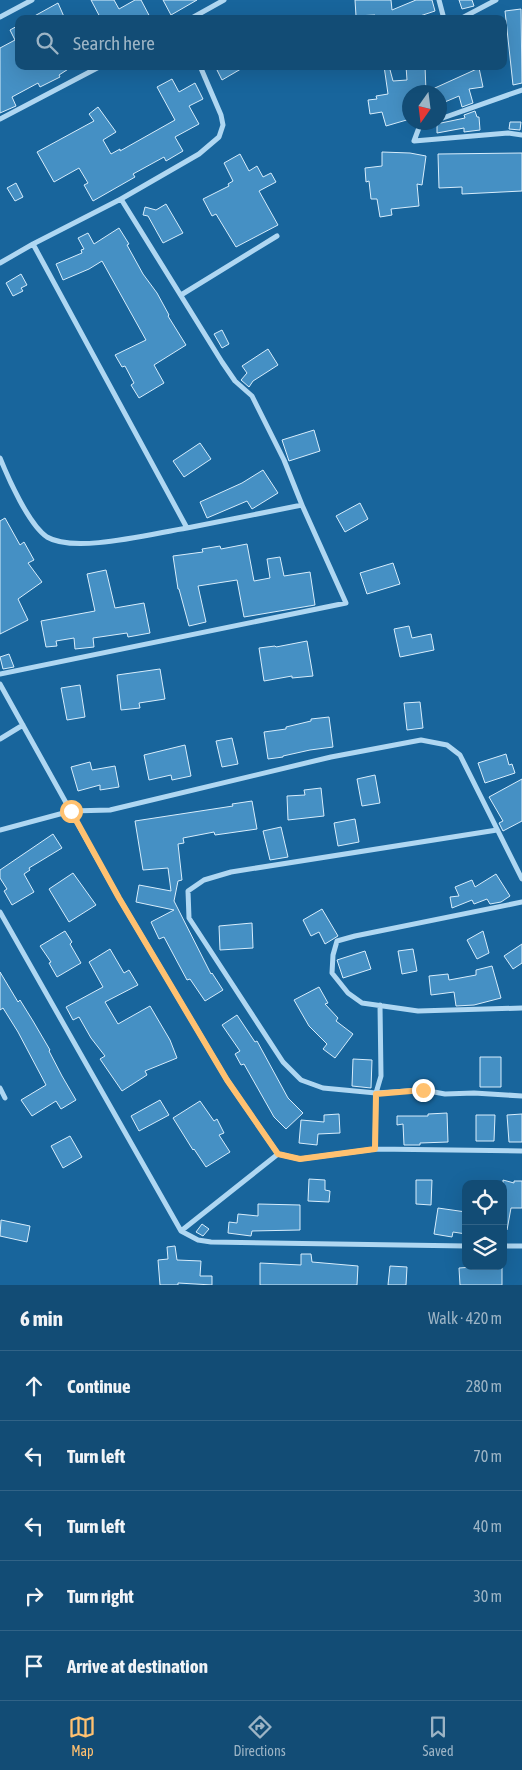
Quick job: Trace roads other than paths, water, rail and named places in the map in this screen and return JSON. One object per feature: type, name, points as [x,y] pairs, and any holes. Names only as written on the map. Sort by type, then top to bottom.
[{"type":"street","points":[[0,17],[32,0]]},
{"type":"street","points":[[197,15],[224,0]]},
{"type":"street","points":[[439,0],[443,15]]},
{"type":"street","points":[[468,15],[496,0]]},
{"type":"street","points":[[0,119],[93,70]]},
{"type":"street","points":[[0,263],[121,199],[199,154],[219,137],[223,125],[221,115],[202,70]]},
{"type":"street","points":[[447,117],[522,90]]},
{"type":"street","points":[[418,130],[414,141],[508,133],[522,135]]},
{"type":"street","points":[[0,674],[346,603],[284,460],[252,396],[235,381],[121,199]]},
{"type":"street","points":[[180,295],[277,236]]},
{"type":"street","points":[[33,244],[187,528]]},
{"type":"street","points":[[0,458],[28,515],[47,536],[71,544],[104,542],[187,528],[302,505]]},
{"type":"street","points":[[0,684],[119,898],[222,1072],[278,1154],[300,1159],[375,1149],[522,1151]]},
{"type":"street","points":[[0,740],[23,726]]},
{"type":"street","points":[[0,830],[71,811],[110,810],[331,757],[421,740],[447,745],[460,755],[522,879]]},
{"type":"street","points":[[497,830],[231,872],[204,880],[188,891],[189,918],[283,1062],[301,1080],[323,1088],[376,1094],[423,1090],[445,1094],[474,1093],[522,1096]]},
{"type":"street","points":[[522,902],[337,941],[333,955],[332,973],[348,993],[362,1002],[418,1011],[522,1008]]},
{"type":"street","points":[[0,912],[181,1231],[198,1240],[211,1242],[462,1246]]},
{"type":"street","points":[[375,1149],[376,1094],[381,1076],[380,1005]]},
{"type":"street","points":[[0,1088],[5,1098]]},
{"type":"street","points":[[181,1231],[278,1154]]},
{"type":"street","points":[[507,1246],[522,1246]]}]
